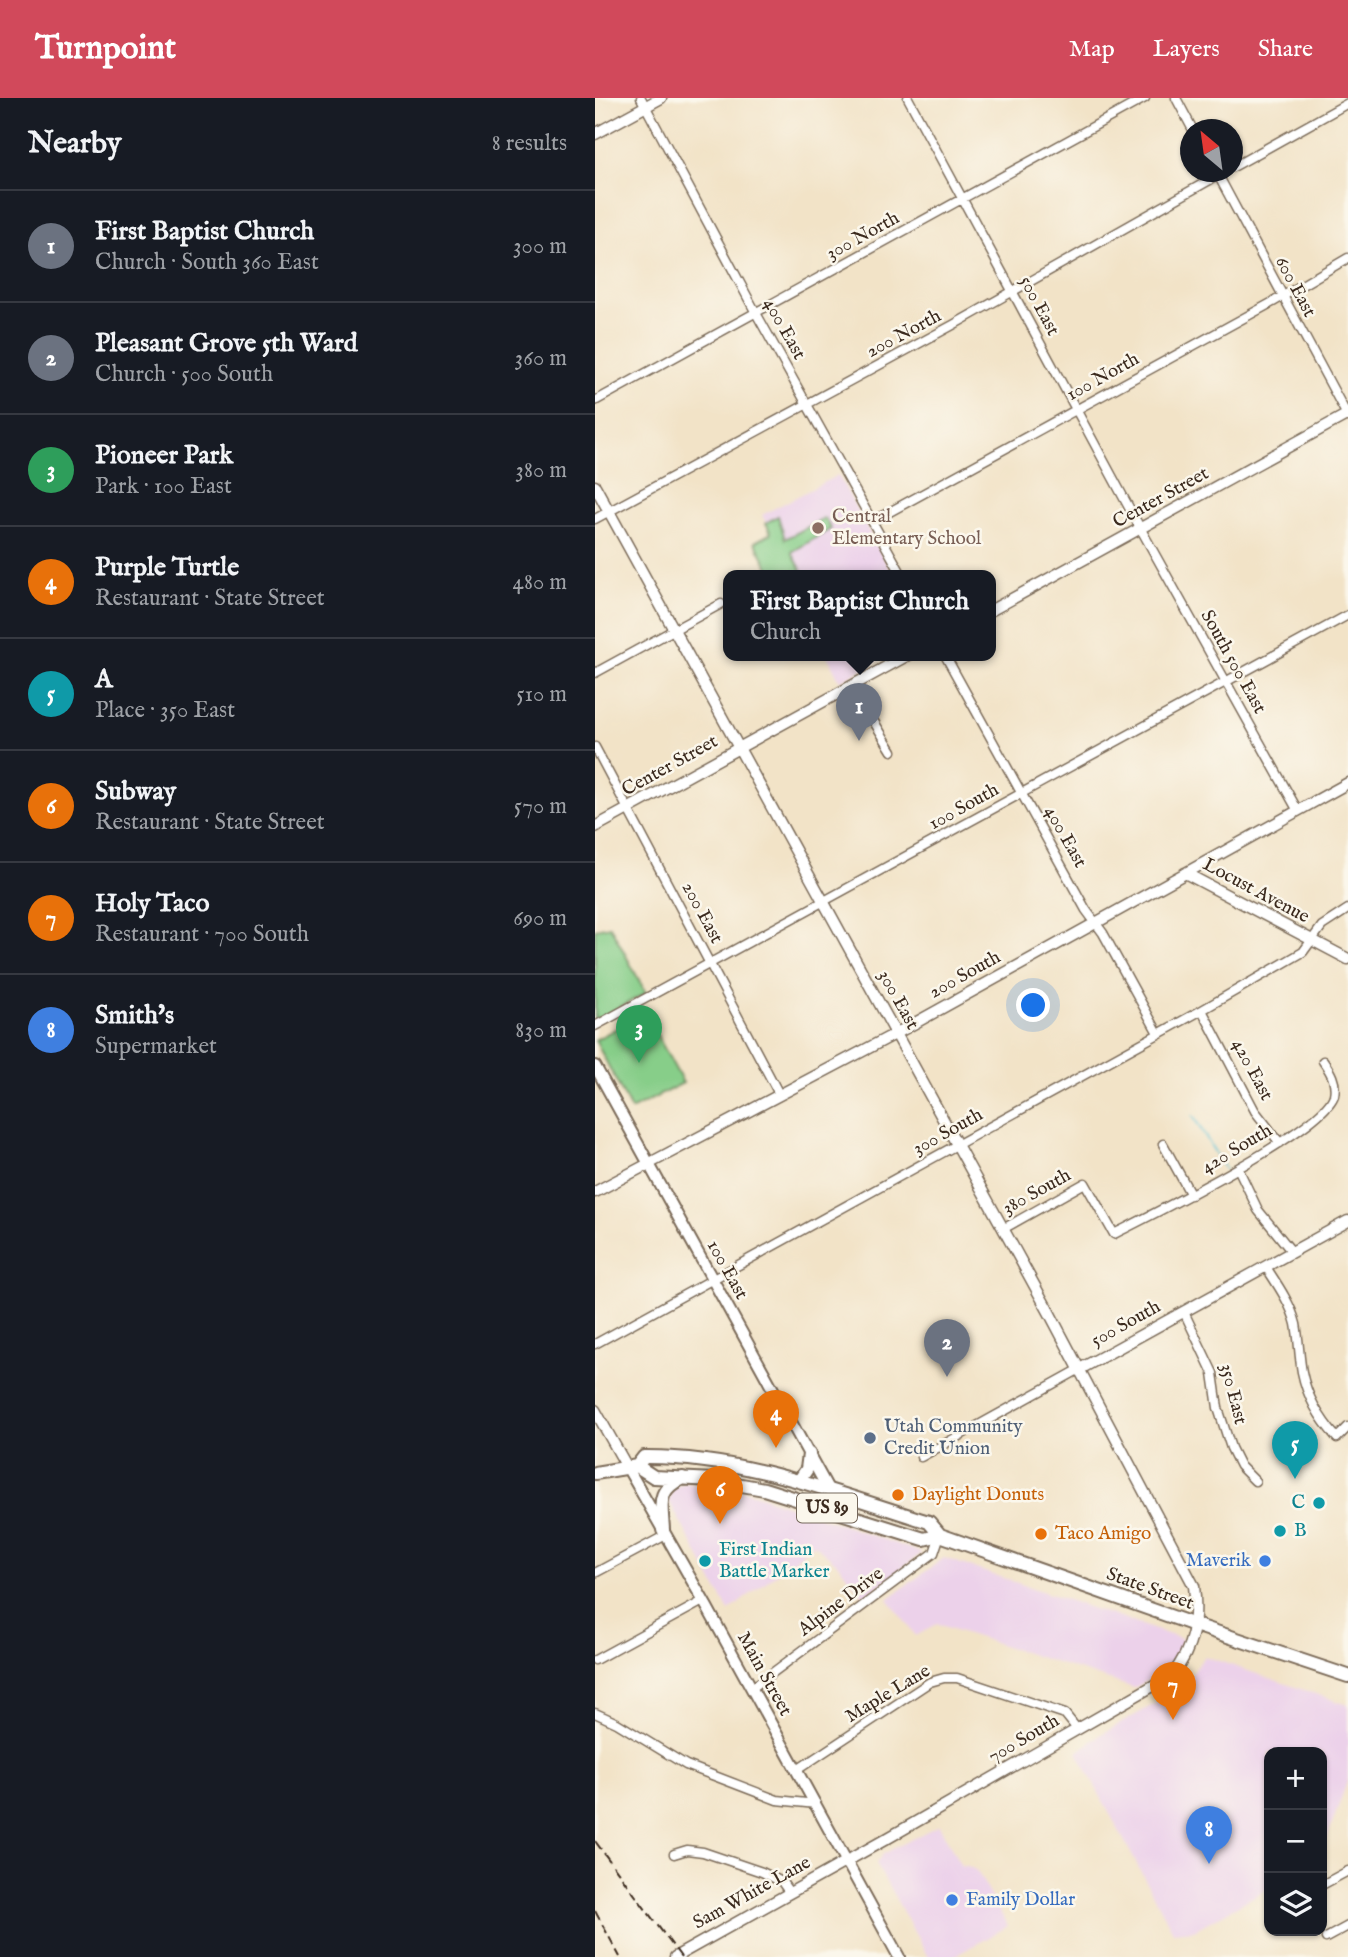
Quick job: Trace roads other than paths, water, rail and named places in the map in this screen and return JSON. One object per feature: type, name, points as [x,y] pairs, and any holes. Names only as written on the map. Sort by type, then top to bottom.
[{"type":"main road","name":"100 East","points":[[595,1066],[809,1454],[828,1495]]},
{"type":"main road","points":[[799,1481],[807,1469],[809,1454]]},
{"type":"main road","name":"State Street","points":[[595,1474],[632,1467],[644,1457],[656,1457],[739,1465],[799,1481],[828,1495],[856,1499],[929,1522],[940,1535],[1348,1676]]},
{"type":"main road","name":"State Street","points":[[632,1467],[655,1477],[687,1477],[743,1484],[924,1539],[940,1535]]},
{"type":"main road","name":"Main Street","points":[[632,1467],[664,1532],[899,1957]]},
{"type":"main road","points":[[664,1532],[661,1506],[663,1493],[673,1483],[687,1477]]},
{"type":"main road","points":[[743,1484],[767,1481],[828,1495],[895,1522],[906,1533]]},
{"type":"street","points":[[595,134],[644,102],[661,98]]},
{"type":"street","name":"500 East","points":[[908,98],[1141,529]]},
{"type":"street","name":"300 North","points":[[595,401],[1145,98]]},
{"type":"street","points":[[1176,98],[1187,119]]},
{"type":"street","name":"400 East","points":[[644,102],[756,313],[899,570]]},
{"type":"street","points":[[1243,161],[1348,103]]},
{"type":"street","name":"200 North","points":[[595,519],[953,325],[1204,182]]},
{"type":"street","name":"600 East","points":[[1225,182],[1282,296],[1348,415]]},
{"type":"street","name":"100 North","points":[[873,521],[1348,258]]},
{"type":"street","name":"Center Street","points":[[996,608],[1348,415]]},
{"type":"street","name":"300 East","points":[[595,486],[897,1033],[1167,1534],[1194,1586],[1197,1606],[1195,1625]]},
{"type":"street","name":"South 500 East","points":[[1141,529],[1298,811]]},
{"type":"street","points":[[595,673],[721,604]]},
{"type":"street","name":"100 South","points":[[595,1026],[1348,615]]},
{"type":"street","name":"Center Street","points":[[595,827],[897,661]]},
{"type":"street","name":"400 East","points":[[949,661],[1158,1033]]},
{"type":"street","points":[[852,686],[892,751]]},
{"type":"street","name":"200 East","points":[[595,747],[779,1094]]},
{"type":"street","name":"200 South","points":[[595,1192],[897,1033],[1348,783]]},
{"type":"street","name":"Locust Avenue","points":[[1185,873],[1348,959]]},
{"type":"street","name":"300 South","points":[[595,1344],[1303,952],[1322,926],[1348,909]]},
{"type":"street","name":"420 East","points":[[1202,1010],[1255,1111],[1280,1143]]},
{"type":"street","name":"420 South","points":[[1114,1234],[1238,1168],[1280,1143],[1325,1110],[1334,1095],[1333,1077],[1323,1060]]},
{"type":"street","points":[[1163,1144],[1191,1195]]},
{"type":"street","points":[[1238,1168],[1258,1210],[1292,1252]]},
{"type":"street","name":"380 South","points":[[1003,1229],[1086,1183],[1114,1234]]},
{"type":"street","name":"500 South","points":[[921,1457],[1266,1266],[1346,1226]]},
{"type":"street","points":[[1266,1266],[1295,1322],[1305,1386],[1323,1422],[1337,1438],[1348,1427]]},
{"type":"street","name":"350 East","points":[[1184,1312],[1213,1373],[1219,1408],[1231,1448],[1240,1466],[1255,1481]]},
{"type":"street","name":"Main Street","points":[[595,1410],[632,1467]]},
{"type":"street","points":[[595,1573],[664,1532]]},
{"type":"street","name":"Alpine Drive","points":[[752,1688],[934,1553],[940,1535]]},
{"type":"street","points":[[595,1660],[703,1601]]},
{"type":"street","name":"700 South","points":[[846,1861],[1172,1675],[1186,1654],[1195,1625]]},
{"type":"street","name":"Maple Lane","points":[[797,1770],[930,1682],[944,1678],[957,1678],[1065,1714],[1077,1728]]},
{"type":"street","points":[[595,1713],[617,1723],[686,1765],[777,1800],[815,1804]]},
{"type":"street","points":[[674,1854],[687,1850],[702,1852],[762,1872],[782,1882],[789,1892]]},
{"type":"street","name":"Sam White Lane","points":[[675,1957],[846,1861]]},
{"type":"street","points":[[1327,1882],[1348,1871]]},
{"type":"street","points":[[1326,1938],[1348,1926]]},
{"type":"waterway","points":[[1193,1116],[1225,1169]]},
{"type":"railway","points":[[595,1841],[681,1957]]},
{"type":"railway","points":[[595,1911],[620,1957]]},
{"type":"place","name":"Central Elementary School","points":[[818,528]]},
{"type":"place","name":"First Baptist Church","points":[[859,741]]},
{"type":"place","name":"Pioneer Park","points":[[639,1063]]},
{"type":"place","name":"Pleasant Grove 5th Ward","points":[[947,1377]]},
{"type":"place","name":"Utah Community Credit Union","points":[[870,1438]]},
{"type":"place","name":"Purple Turtle","points":[[776,1448]]},
{"type":"place","name":"A","points":[[1295,1479]]},
{"type":"place","name":"Daylight Donuts","points":[[898,1495]]},
{"type":"place","name":"C","points":[[1319,1503]]},
{"type":"place","name":"Subway","points":[[720,1524]]},
{"type":"place","name":"B","points":[[1280,1531]]},
{"type":"place","name":"Taco Amigo","points":[[1041,1534]]},
{"type":"place","name":"First Indian Battle Marker","points":[[705,1561]]},
{"type":"place","name":"Maverik","points":[[1265,1561]]},
{"type":"place","name":"Holy Taco","points":[[1173,1720]]},
{"type":"place","name":"Smith's","points":[[1209,1864]]},
{"type":"place","name":"Family Dollar","points":[[952,1900]]}]
